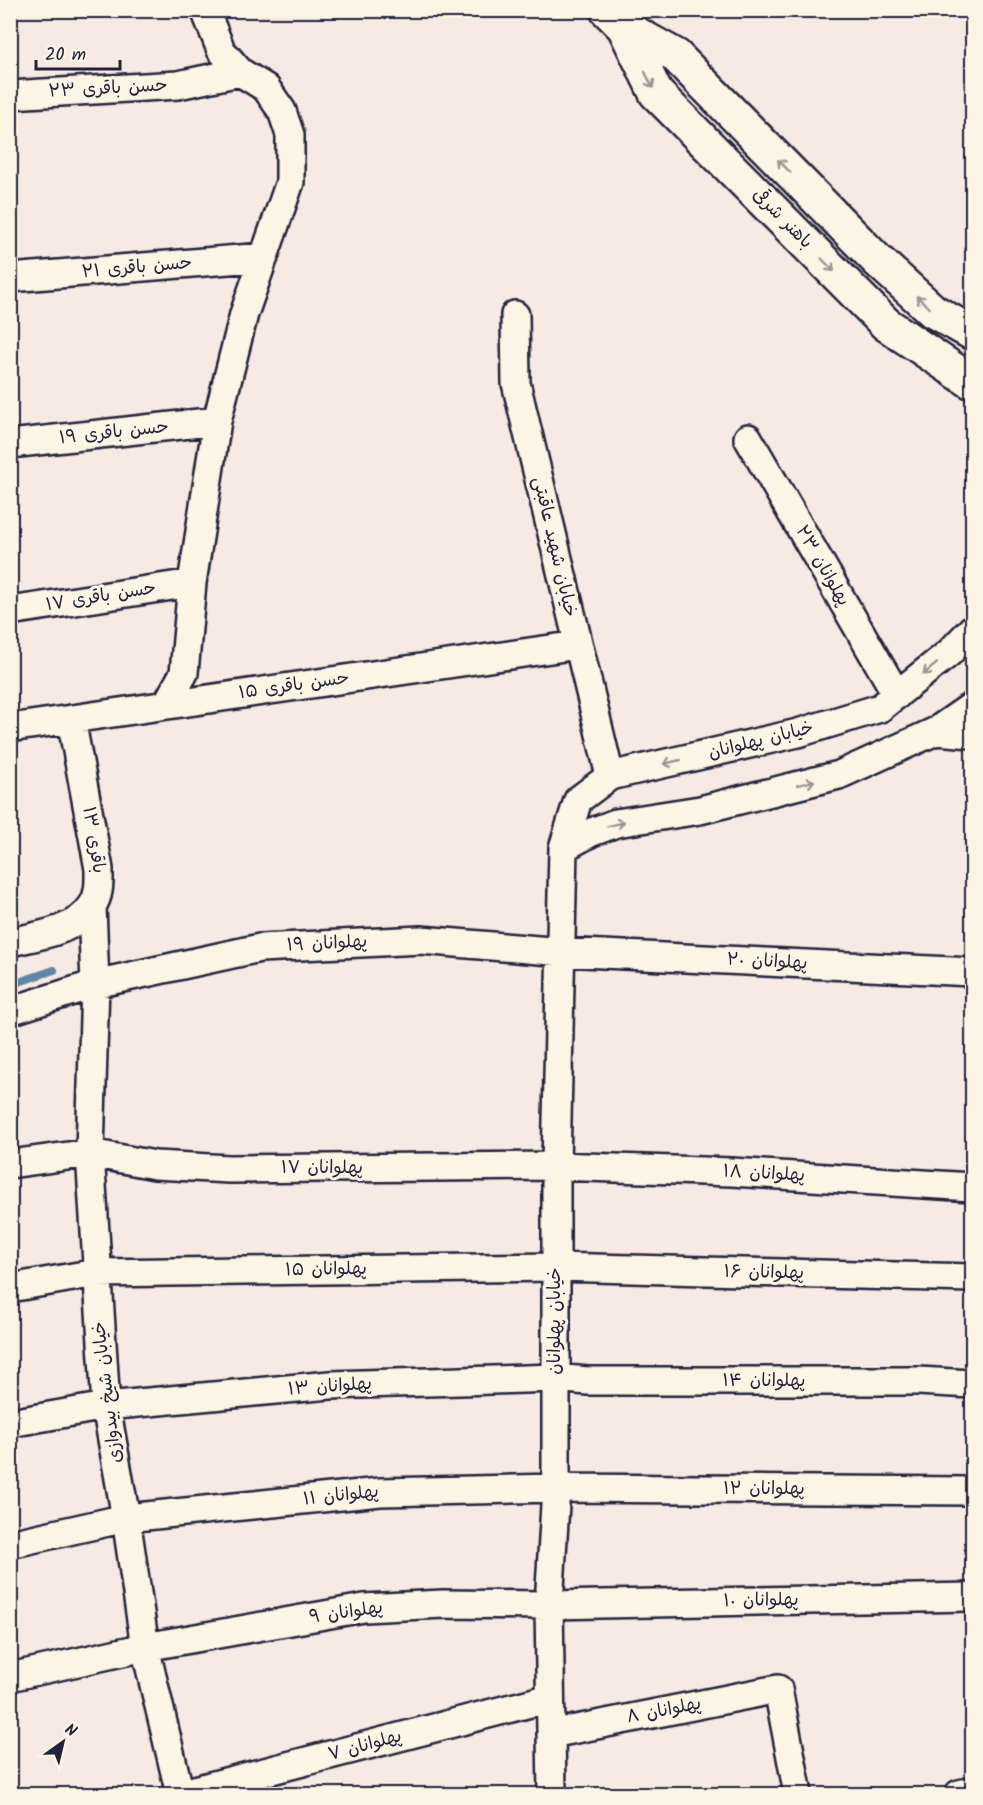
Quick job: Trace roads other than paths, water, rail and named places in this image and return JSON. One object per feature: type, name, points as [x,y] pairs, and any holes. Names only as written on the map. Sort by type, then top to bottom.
[{"type":"street","points":[[166,705],[184,673],[192,582],[217,421],[244,314],[290,182],[290,135],[282,111],[266,88],[240,72],[221,50],[205,10]]},
{"type":"street","name":"باهنر شرقی","points":[[616,19],[676,56],[877,260],[933,311],[972,333]]},
{"type":"street","name":"باهنر شرقی","points":[[616,19],[656,93],[886,324],[972,382]]},
{"type":"street","name":"حسن باقری ۲۳","points":[[10,94],[178,85],[240,72]]},
{"type":"street","name":"حسن باقری ۲۱","points":[[10,278],[264,257]]},
{"type":"street","name":"خیابان شهید عاقبتی","points":[[515,315],[516,383],[610,776]]},
{"type":"street","name":"حسن باقری ۱۹","points":[[10,444],[217,421]]},
{"type":"street","name":"پهلوانان ۲۳","points":[[748,438],[897,694]]},
{"type":"street","name":"حسن باقری ۱۷","points":[[10,611],[192,582]]},
{"type":"street","name":"خیابان پهلوانان","points":[[552,1794],[549,1605],[556,1488],[556,1166],[563,848],[578,800],[610,776],[798,734],[880,708],[949,653],[972,629]]},
{"type":"street","name":"حسن باقری ۱۵","points":[[10,728],[578,645]]},
{"type":"street","points":[[563,848],[592,832],[616,823],[700,810],[839,775],[936,731],[972,706]]},
{"type":"street","name":"باقری ۱۳","points":[[71,719],[99,869],[99,887],[92,906],[95,984]]},
{"type":"street","points":[[936,731],[972,734]]},
{"type":"street","points":[[10,942],[58,931],[75,922],[92,906]]},
{"type":"street","name":"پهلوانان ۱۹","points":[[95,984],[260,948],[421,940],[562,952]]},
{"type":"street","name":"پهلوانان ۲۰","points":[[562,952],[972,972]]},
{"type":"street","points":[[10,1011],[95,984]]},
{"type":"street","name":"خیابان شیخ بیدوازی","points":[[95,984],[90,1153],[106,1406],[126,1518],[145,1647],[180,1794]]},
{"type":"street","name":"پهلوانان ۱۷","points":[[10,1164],[90,1153],[155,1165],[229,1169],[556,1166]]},
{"type":"street","name":"پهلوانان ۱۸","points":[[556,1166],[732,1172],[972,1187]]},
{"type":"street","name":"پهلوانان ۱۵","points":[[10,1288],[96,1273],[556,1267]]},
{"type":"street","name":"پهلوانان ۱۶","points":[[556,1267],[972,1278]]},
{"type":"street","name":"پهلوانان ۱۴","points":[[555,1378],[588,1381],[918,1381],[972,1384]]},
{"type":"street","name":"پهلوانان ۱۳","points":[[10,1423],[106,1406],[330,1385],[555,1378]]},
{"type":"street","name":"پهلوانان ۱۲","points":[[556,1488],[972,1491]]},
{"type":"street","name":"پهلوانان ۱۱","points":[[10,1544],[126,1518],[380,1492],[556,1488]]},
{"type":"street","name":"پهلوانان ۱۰","points":[[549,1605],[972,1597]]},
{"type":"street","name":"پهلوانان ۹","points":[[10,1677],[145,1647],[364,1608],[443,1604],[549,1605]]},
{"type":"street","name":"پهلوانان ۸","points":[[551,1734],[778,1689],[798,1794]]},
{"type":"street","name":"پهلوانان ۷","points":[[180,1794],[550,1698]]},
{"type":"street","points":[[959,1794],[972,1791]]},
{"type":"waterway","points":[[10,985],[54,970]]}]
